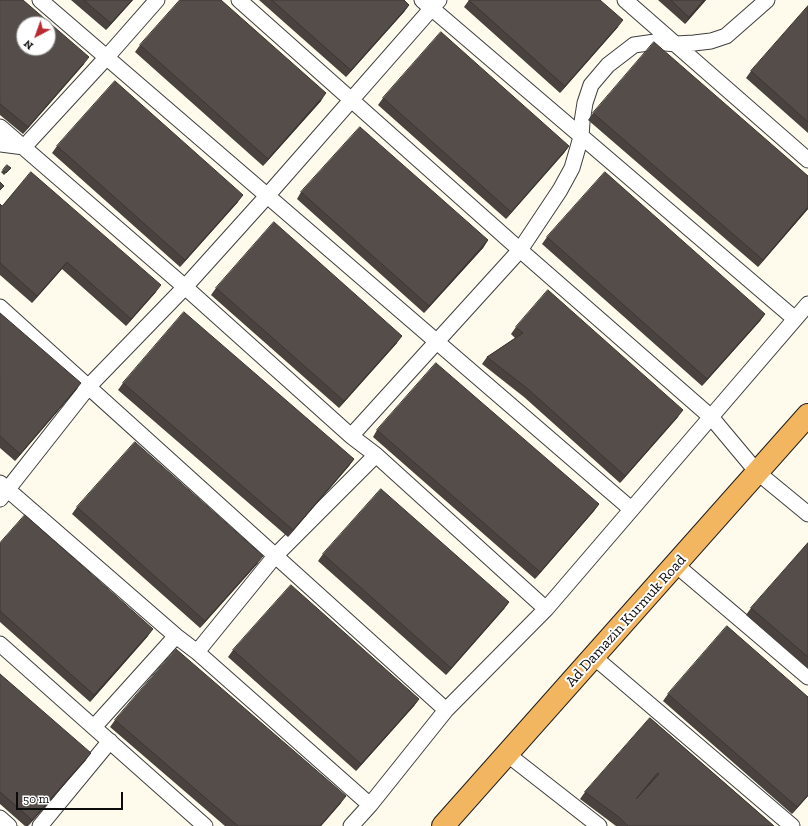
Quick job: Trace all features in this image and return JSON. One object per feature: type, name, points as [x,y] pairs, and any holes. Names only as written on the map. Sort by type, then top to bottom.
[{"type":"highway","name":"Ad Damazin Kurmuk Road","points":[[443,826],[676,565],[808,414]]},
{"type":"street","points":[[40,0],[631,509]]},
{"type":"street","points":[[24,147],[157,0]]},
{"type":"street","points":[[239,0],[520,250],[711,417],[757,472],[808,514]]},
{"type":"street","points":[[625,0],[808,160]]},
{"type":"street","points":[[351,436],[520,250],[560,190],[572,168],[581,137],[585,103],[591,85],[608,65],[634,46],[655,42],[676,44],[711,41],[726,36],[767,0]]},
{"type":"street","points":[[370,805],[197,652],[3,490],[89,386],[185,287],[267,196],[351,100],[431,3],[581,137],[795,319]]},
{"type":"street","points":[[0,127],[185,287],[351,436],[376,455],[546,609]]},
{"type":"street","points":[[0,144],[24,147]]},
{"type":"street","points":[[351,826],[370,805],[446,710],[546,609],[808,304]]},
{"type":"street","points":[[0,307],[446,710]]},
{"type":"street","points":[[197,652],[275,556],[376,455]]},
{"type":"street","points":[[676,565],[808,677]]},
{"type":"street","points":[[94,727],[176,636]]},
{"type":"street","points":[[0,644],[205,826]]},
{"type":"street","points":[[594,657],[792,826]]},
{"type":"street","points":[[40,826],[110,741]]},
{"type":"street","points":[[507,754],[599,826]]},
{"type":"street","points":[[0,818],[9,826]]},
{"type":"building","points":[[0,0],[23,0],[42,16],[16,16],[16,56],[56,56],[56,28],[89,57],[28,127],[0,104]]},
{"type":"building","points":[[84,0],[132,0],[111,23]]},
{"type":"building","points":[[180,0],[221,0],[326,93],[268,159],[140,45]]},
{"type":"building","points":[[272,0],[404,0],[409,5],[351,70]]},
{"type":"building","points":[[469,0],[600,0],[623,20],[565,86]]},
{"type":"building","points":[[671,0],[704,0],[689,17]]},
{"type":"building","points":[[808,6],[808,122],[751,71]]},
{"type":"building","points":[[441,32],[569,146],[511,212],[383,98]]},
{"type":"building","points":[[654,42],[808,176],[808,207],[763,260],[593,113]]},
{"type":"building","points":[[115,81],[243,195],[185,260],[57,146]]},
{"type":"building","points":[[360,127],[488,240],[429,306],[301,192]]},
{"type":"building","points":[[7,165],[11,168],[6,173],[3,170]]},
{"type":"building","points":[[31,172],[161,285],[131,319],[67,262],[37,296],[0,263],[0,204],[2,206]]},
{"type":"building","points":[[605,172],[765,314],[707,379],[547,237]]},
{"type":"building","points":[[0,182],[4,186],[0,190]]},
{"type":"building","points":[[274,222],[402,336],[344,401],[216,288]]},
{"type":"building","points":[[548,290],[683,410],[625,476],[529,390],[487,357],[523,333],[516,327]]},
{"type":"building","points":[[184,312],[354,459],[293,530],[123,383]]},
{"type":"building","points":[[0,313],[81,383],[20,454],[0,436]]},
{"type":"building","points":[[436,363],[599,504],[540,572],[377,430]]},
{"type":"building","points":[[135,442],[263,556],[205,621],[77,507]]},
{"type":"building","points":[[381,489],[509,602],[451,668],[323,554]]},
{"type":"building","points":[[25,515],[153,629],[94,695],[0,611],[0,543]]},
{"type":"building","points":[[808,543],[808,657],[751,608]]},
{"type":"building","points":[[291,585],[419,699],[361,764],[233,650]]},
{"type":"building","points":[[727,626],[808,697],[808,795],[797,807],[668,694]]},
{"type":"building","points":[[176,649],[346,796],[320,826],[238,826],[115,720]]},
{"type":"building","points":[[0,674],[91,753],[32,820],[0,792]]},
{"type":"building","points":[[650,718],[774,826],[628,826],[620,818],[585,792]],"holes":[[[658,773],[659,774],[636,799]]]}]
